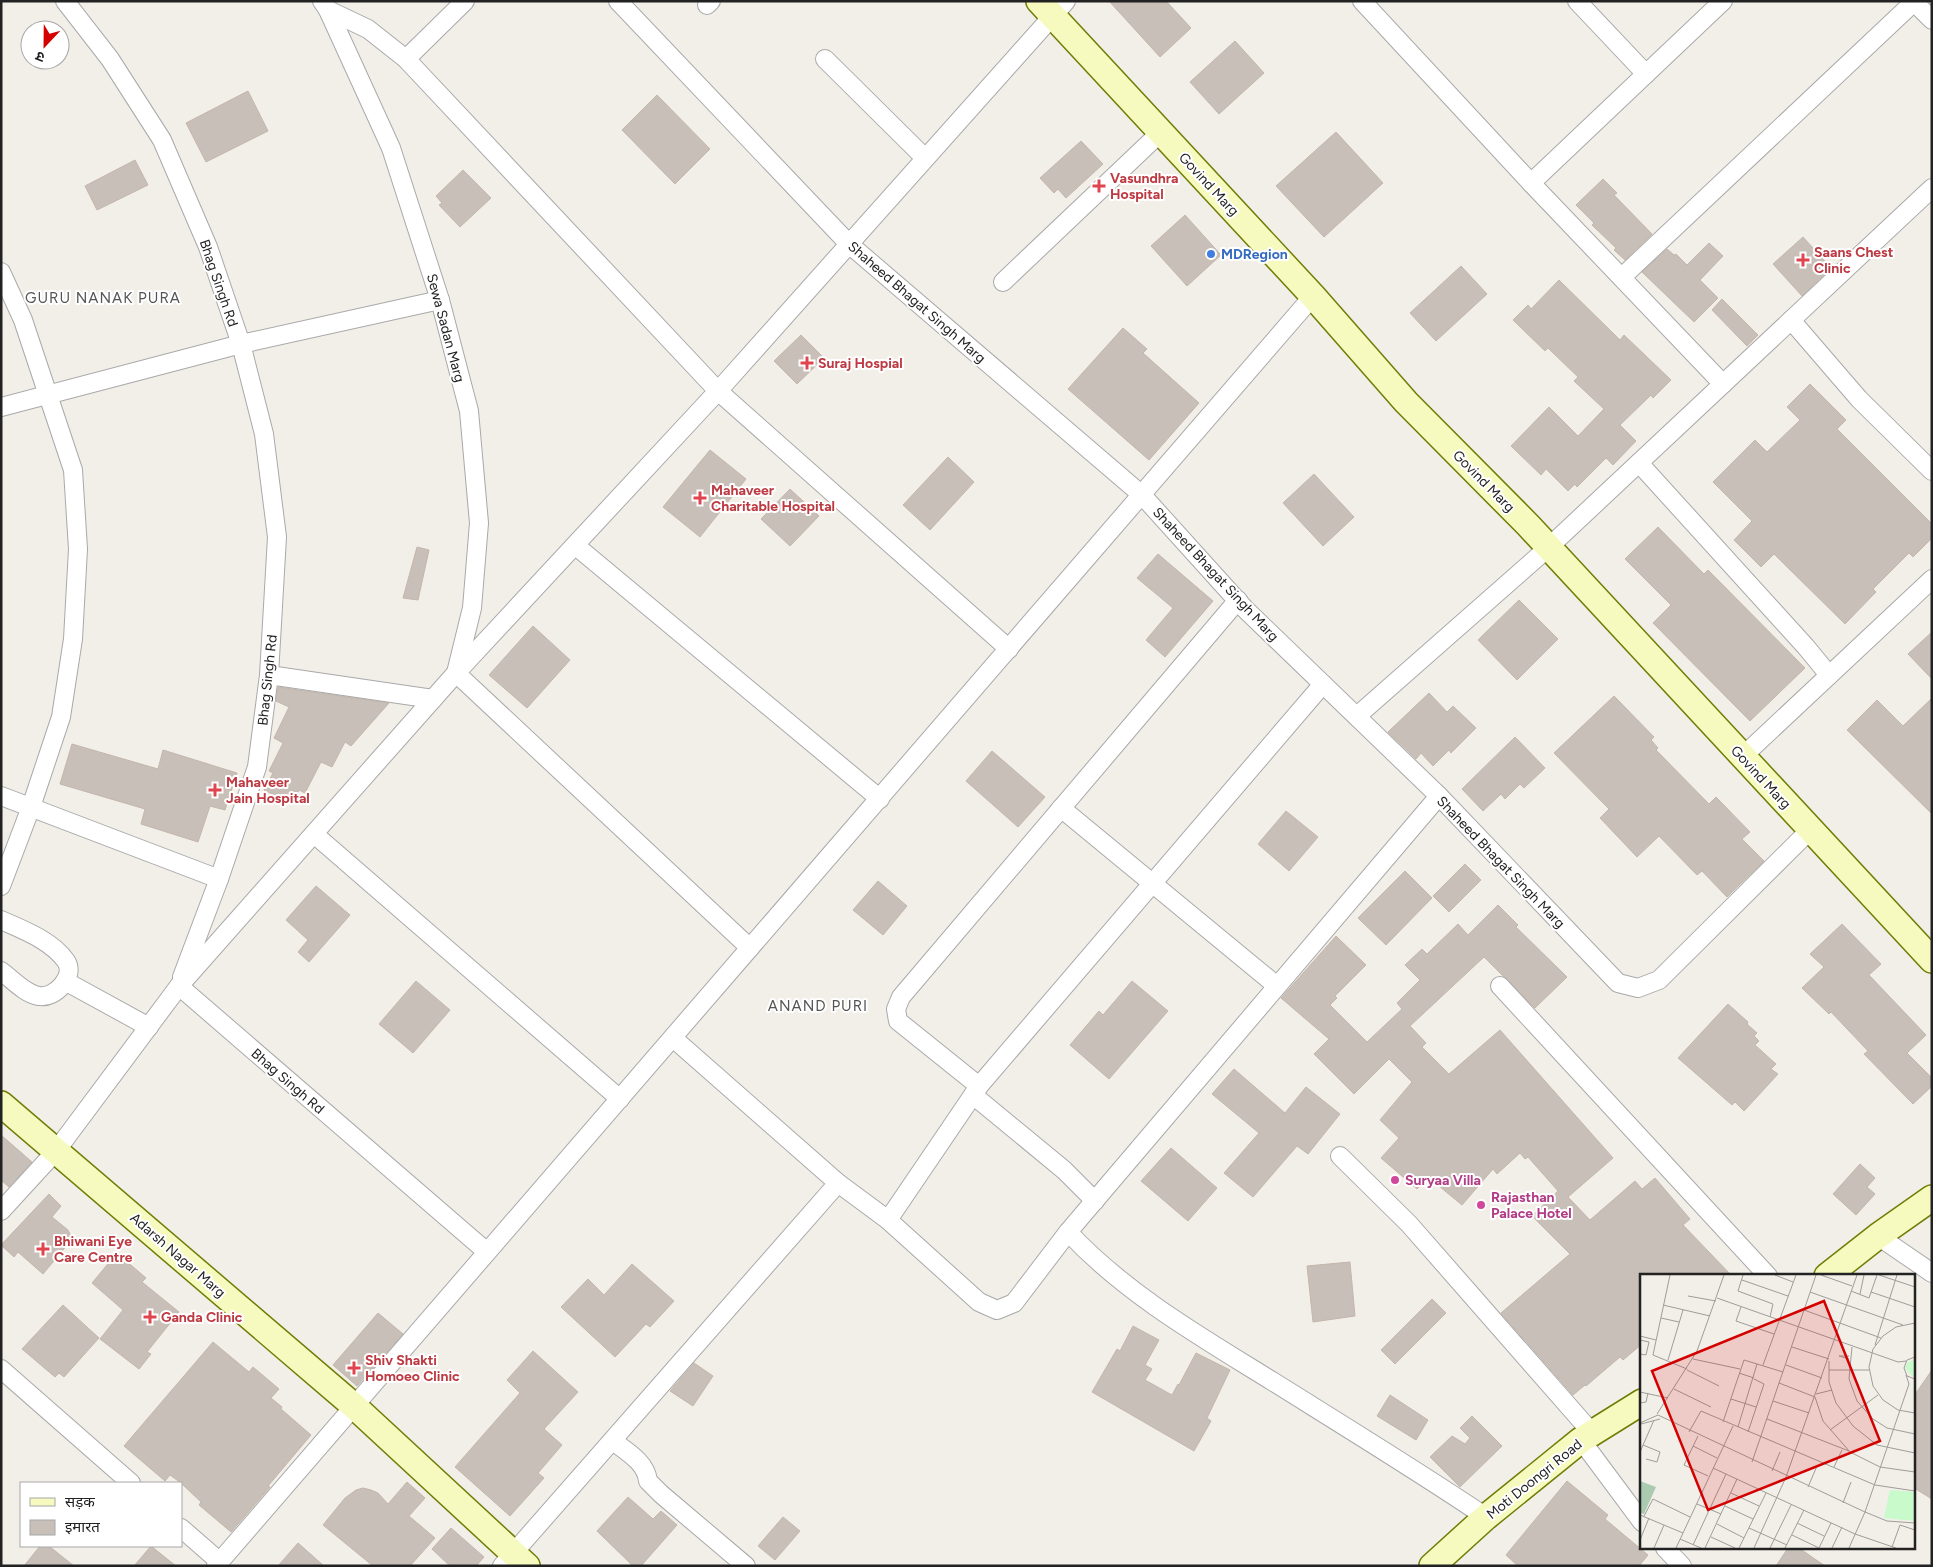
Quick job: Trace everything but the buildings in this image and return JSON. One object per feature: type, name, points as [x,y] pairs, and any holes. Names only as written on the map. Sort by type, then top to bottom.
[{"type":"street","name":"Bhag Singh Rd","points":[[65,1],[110,59],[162,140],[208,247],[241,344],[264,434],[277,537],[270,675],[257,767],[220,879],[179,986],[487,1252]]},
{"type":"street","points":[[406,59],[465,1]]},
{"type":"street","name":"Shaheed Bhagat Singh Marg","points":[[618,1],[849,244],[1142,495],[1245,609],[1439,796],[1618,984],[1638,988],[1659,980],[1810,830]]},
{"type":"street","points":[[1362,1],[1531,183],[1723,384]]},
{"type":"street","points":[[1577,1],[1646,74]]},
{"type":"street","points":[[1531,183],[1723,1]]},
{"type":"street","points":[[1622,277],[1914,2],[1932,20]]},
{"type":"street","points":[[325,6],[368,29],[406,59],[718,391],[1009,649]]},
{"type":"street","name":"Sewa Sadan Marg","points":[[325,6],[391,148],[440,300],[469,411],[480,523],[472,608],[456,673]]},
{"type":"street","points":[[1,1211],[56,1151],[179,986],[456,673],[718,391],[849,244],[925,158],[1052,6]]},
{"type":"street","name":"Govind Marg","points":[[1052,6],[1161,132],[1313,296],[1406,402],[1549,547],[1932,960]]},
{"type":"street","points":[[825,58],[925,158]]},
{"type":"street","points":[[1003,282],[1161,132]]},
{"type":"street","points":[[1356,716],[1549,547],[1932,188]]},
{"type":"street","points":[[1,272],[23,320],[73,470],[78,558],[73,639],[61,717],[31,807],[1,886]]},
{"type":"street","points":[[182,1529],[218,1564],[1313,296]]},
{"type":"street","points":[[1,408],[241,344],[440,300]]},
{"type":"street","points":[[1791,320],[1859,399],[1932,471]]},
{"type":"street","points":[[1639,463],[1806,647],[1829,675]]},
{"type":"street","points":[[576,546],[880,799]]},
{"type":"street","points":[[1742,757],[1932,579]]},
{"type":"street","points":[[1095,1201],[1064,1170],[898,1021],[896,1009],[900,997],[1238,600]]},
{"type":"street","points":[[456,673],[750,948]]},
{"type":"street","points":[[270,675],[433,699]]},
{"type":"street","points":[[888,1220],[976,1091],[1323,684]]},
{"type":"street","points":[[1,796],[220,879]]},
{"type":"street","points":[[673,1038],[838,1183],[888,1220],[979,1302],[997,1310],[1014,1303],[1068,1232],[1439,796]]},
{"type":"street","points":[[1061,808],[1278,986]]},
{"type":"street","points":[[314,834],[620,1099]]},
{"type":"street","points":[[1,920],[39,938],[57,951],[67,962],[69,970],[65,981],[49,996],[39,996],[20,986],[1,971]]},
{"type":"street","points":[[65,981],[149,1026]]},
{"type":"street","points":[[1500,986],[1766,1274]]},
{"type":"street","name":"Adarsh Nagar Marg","points":[[1,1104],[354,1406],[515,1562]]},
{"type":"street","points":[[1340,1156],[1409,1224],[1587,1437],[1640,1519]]},
{"type":"street","points":[[515,1562],[613,1440],[838,1183]]},
{"type":"street","points":[[1830,1274],[1923,1204],[1932,1189]]},
{"type":"street","points":[[1068,1232],[1081,1246],[1132,1289],[1188,1329],[1403,1462],[1486,1518]]},
{"type":"street","points":[[1878,1236],[1932,1273]]},
{"type":"street","points":[[1,1369],[129,1482]]},
{"type":"street","name":"Moti Doongri Road","points":[[1432,1566],[1486,1518],[1587,1437],[1640,1403]]},
{"type":"street","points":[[613,1440],[643,1466],[647,1472],[648,1482],[746,1566]]},
{"type":"street","points":[[1667,1550],[1682,1566]]},
{"type":"place","name":"Vasundhra Hospital","points":[[1099,186]]},
{"type":"place","name":"MDRegion","points":[[1211,254]]},
{"type":"place","name":"Saans Chest Clinic","points":[[1803,260]]},
{"type":"place","name":"Suraj Hospial","points":[[807,363]]},
{"type":"place","name":"Mahaveer Charitable Hospital","points":[[700,498]]},
{"type":"place","name":"Mahaveer Jain Hospital","points":[[215,790]]},
{"type":"place","name":"Suryaa Villa","points":[[1395,1180]]},
{"type":"place","name":"Rajasthan Palace Hotel","points":[[1481,1205]]},
{"type":"place","name":"Bhiwani Eye Care Centre","points":[[43,1249]]},
{"type":"place","name":"Ganda Clinic","points":[[150,1317]]},
{"type":"place","name":"Shiv Shakti Homoeo Clinic","points":[[354,1368]]},
{"type":"district","name":"GURU NANAK PURA","points":[[103,298]]},
{"type":"district","name":"ANAND PURI","points":[[818,1006]]}]
